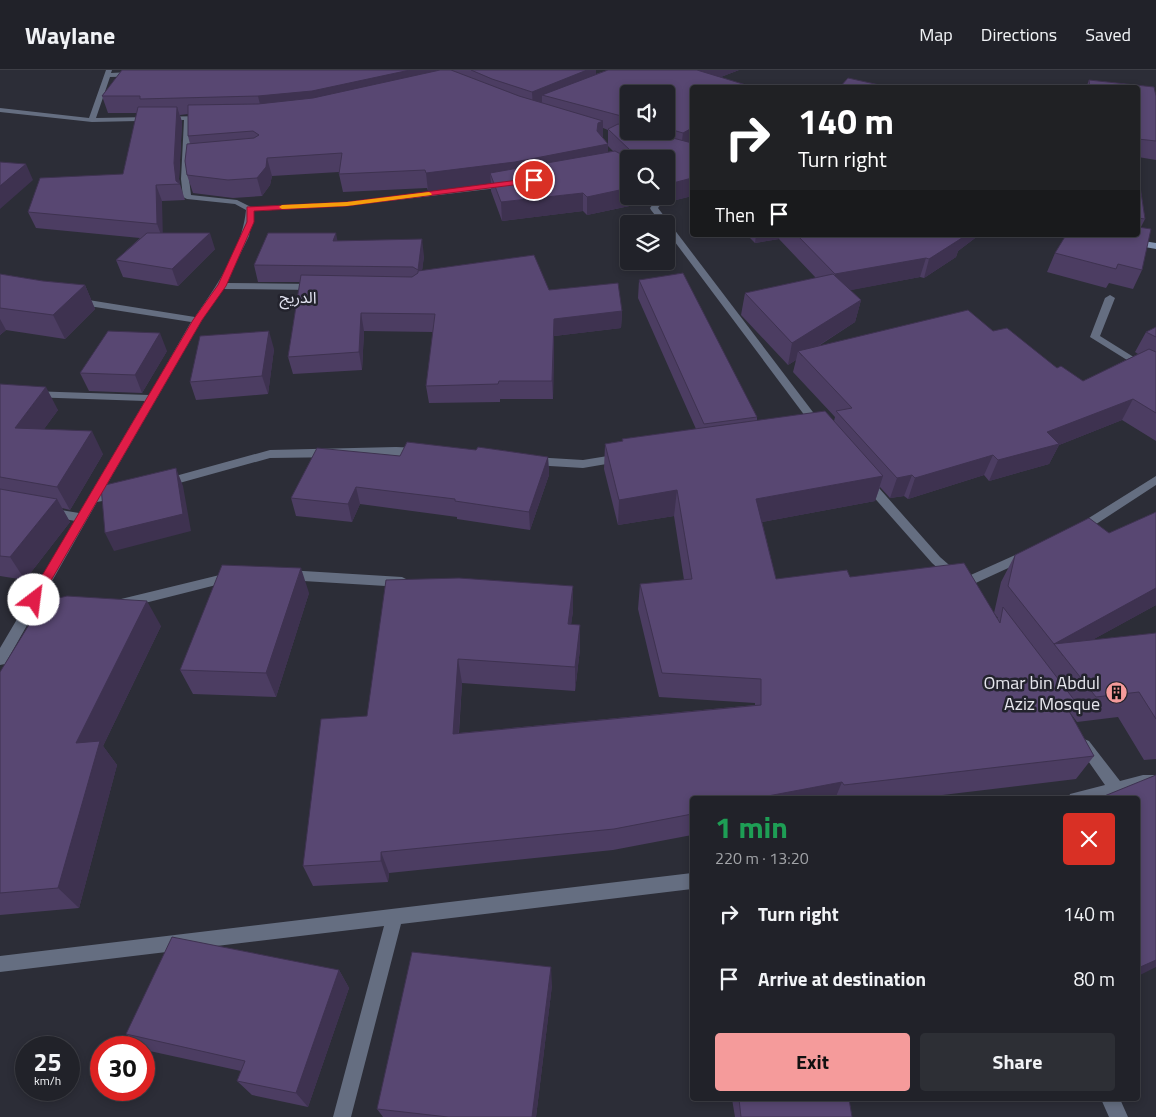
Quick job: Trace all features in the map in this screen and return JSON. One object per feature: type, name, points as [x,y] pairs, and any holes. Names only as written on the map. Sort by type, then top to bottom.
[{"type":"main road","points":[[1121,240],[1156,246]]},
{"type":"street","points":[[92,120],[108,72],[152,74],[164,70]]},
{"type":"street","points":[[0,110],[92,120],[216,118]]},
{"type":"street","points":[[188,118],[185,179],[187,196],[237,202],[250,209],[347,204],[516,184]]},
{"type":"street","points":[[187,158],[202,156]]},
{"type":"street","points":[[0,660],[14,632],[198,320],[222,286],[250,222],[250,209]]},
{"type":"street","points":[[675,236],[821,434]]},
{"type":"street","points":[[222,286],[328,288]]},
{"type":"street","points":[[1110,298],[1095,337],[1156,375]]},
{"type":"street","points":[[69,300],[198,320]]},
{"type":"street","points":[[0,393],[152,398]]},
{"type":"street","points":[[154,486],[270,454],[396,451],[434,454]]},
{"type":"street","points":[[520,460],[583,464],[632,457]]},
{"type":"street","points":[[860,474],[936,560],[966,588],[1040,548]]},
{"type":"street","points":[[1066,536],[1083,528],[1156,480]]},
{"type":"street","points":[[92,499],[127,492]]},
{"type":"street","points":[[36,510],[82,518]]},
{"type":"street","points":[[110,607],[226,577],[244,576]]},
{"type":"street","points":[[272,576],[420,583]]},
{"type":"street","points":[[14,632],[34,627]]},
{"type":"street","points":[[1076,734],[1117,789]]},
{"type":"street","points":[[1088,796],[1143,782],[1156,782]]},
{"type":"street","points":[[0,964],[690,880]]},
{"type":"street","points":[[342,1117],[395,916]]},
{"type":"street","points":[[1111,1101],[1119,1117]]},
{"type":"building","points":[[122,70],[410,70],[312,91],[258,96],[140,99],[140,96],[102,96]]},
{"type":"building","points":[[440,70],[451,70],[519,96],[603,121],[598,123],[597,131],[608,144],[515,162],[426,173],[425,170],[339,174],[342,153],[267,158],[266,167],[257,178],[228,180],[187,175],[185,161],[187,144],[254,138],[259,135],[253,131],[188,136],[188,105],[258,104],[313,98]]},
{"type":"building","points":[[471,70],[587,70],[532,92]]},
{"type":"building","points":[[608,70],[697,70],[746,85],[690,85],[690,129],[683,133],[675,131],[675,85],[620,85],[620,116],[542,95]]},
{"type":"building","points":[[848,78],[880,85],[842,85]]},
{"type":"building","points":[[1089,80],[1135,85],[1090,85]]},
{"type":"building","points":[[1140,85],[1154,87],[1156,96],[1156,141],[1140,139]]},
{"type":"building","points":[[138,107],[177,107],[174,163],[176,181],[180,184],[156,185],[157,224],[28,212],[40,178],[123,174]]},
{"type":"building","points":[[620,125],[620,140],[675,139],[690,142],[690,179],[675,182],[675,150],[630,150],[608,129]]},
{"type":"building","points":[[615,151],[620,154],[620,190],[587,197],[583,193],[501,202],[490,173]]},
{"type":"building","points":[[0,162],[26,164],[0,186]]},
{"type":"building","points":[[1140,186],[1145,219],[1140,218]]},
{"type":"building","points":[[1140,227],[1151,229],[1142,270],[1118,264],[1116,269],[1055,253],[1065,237],[1140,237]]},
{"type":"building","points":[[147,233],[210,233],[172,269],[116,260]]},
{"type":"building","points":[[268,233],[336,233],[333,241],[422,239],[418,270],[413,267],[254,265]]},
{"type":"building","points":[[799,237],[962,238],[929,259],[835,274]]},
{"type":"building","points":[[534,255],[549,290],[618,283],[622,311],[554,319],[552,381],[499,381],[498,384],[426,386],[435,314],[361,313],[359,352],[288,357],[301,275],[412,277],[418,271]]},
{"type":"building","points":[[683,273],[757,417],[704,424],[639,280]]},
{"type":"building","points":[[0,274],[85,285],[53,315],[0,308]]},
{"type":"building","points":[[833,274],[861,300],[792,343],[745,293]]},
{"type":"building","points":[[968,310],[993,331],[1007,328],[1057,368],[1061,366],[1083,381],[1149,349],[1156,352],[1156,413],[1133,399],[1047,432],[1059,444],[998,460],[993,455],[915,478],[912,475],[897,478],[836,411],[852,408],[798,351]]},
{"type":"building","points":[[1156,327],[1156,337],[1146,332]]},
{"type":"building","points":[[108,331],[160,333],[135,375],[80,373]]},
{"type":"building","points":[[269,331],[262,376],[190,382],[200,336]]},
{"type":"building","points":[[0,384],[46,387],[15,428],[92,431],[57,487],[0,477]]},
{"type":"building","points":[[825,411],[883,476],[756,499],[776,579],[847,570],[850,577],[964,563],[1000,623],[1003,607],[1075,701],[1064,702],[1094,756],[844,785],[842,782],[768,796],[690,796],[690,814],[614,829],[381,852],[381,861],[303,866],[321,719],[367,716],[386,580],[459,578],[573,586],[568,624],[580,625],[575,667],[458,659],[453,734],[761,705],[761,679],[662,673],[640,584],[692,579],[677,490],[619,500],[605,444],[623,441],[622,439]]},
{"type":"building","points":[[407,442],[476,450],[478,447],[548,457],[529,512],[455,501],[455,499],[356,487],[348,504],[291,498],[317,448],[400,456]]},
{"type":"building","points":[[176,468],[183,514],[105,533],[101,486]]},
{"type":"building","points":[[0,489],[57,499],[10,557],[0,556]]},
{"type":"building","points":[[1156,512],[1156,588],[1054,644],[1008,586],[1015,555],[1089,518],[1109,533]]},
{"type":"building","points":[[222,565],[301,568],[266,673],[180,670]]},
{"type":"building","points":[[67,596],[147,601],[76,743],[100,741],[58,888],[0,893],[0,672],[43,602]]},
{"type":"building","points":[[1156,633],[1156,719],[1139,692],[1096,697],[1054,644]]},
{"type":"building","points":[[1156,775],[1156,960],[1140,967],[1140,796],[1104,796]]},
{"type":"building","points":[[172,937],[339,970],[296,1093],[237,1081],[245,1061],[155,1041],[155,1036],[126,1034]]},
{"type":"building","points":[[412,952],[551,967],[532,1117],[448,1117],[377,1109]]},
{"type":"building","points":[[739,1101],[849,1101],[852,1117],[741,1117]]},
{"type":"slow traffic","points":[[282,207],[347,204],[429,194]]},
{"type":"place","name":"Omar bin Abdul Aziz Mosque","points":[[1116,692]]},
{"type":"district","name":"الدريج","points":[[298,297]]},
{"type":"route","points":[[34,600],[198,320],[222,286],[250,222],[250,209],[347,204],[516,184],[534,180]]}]
